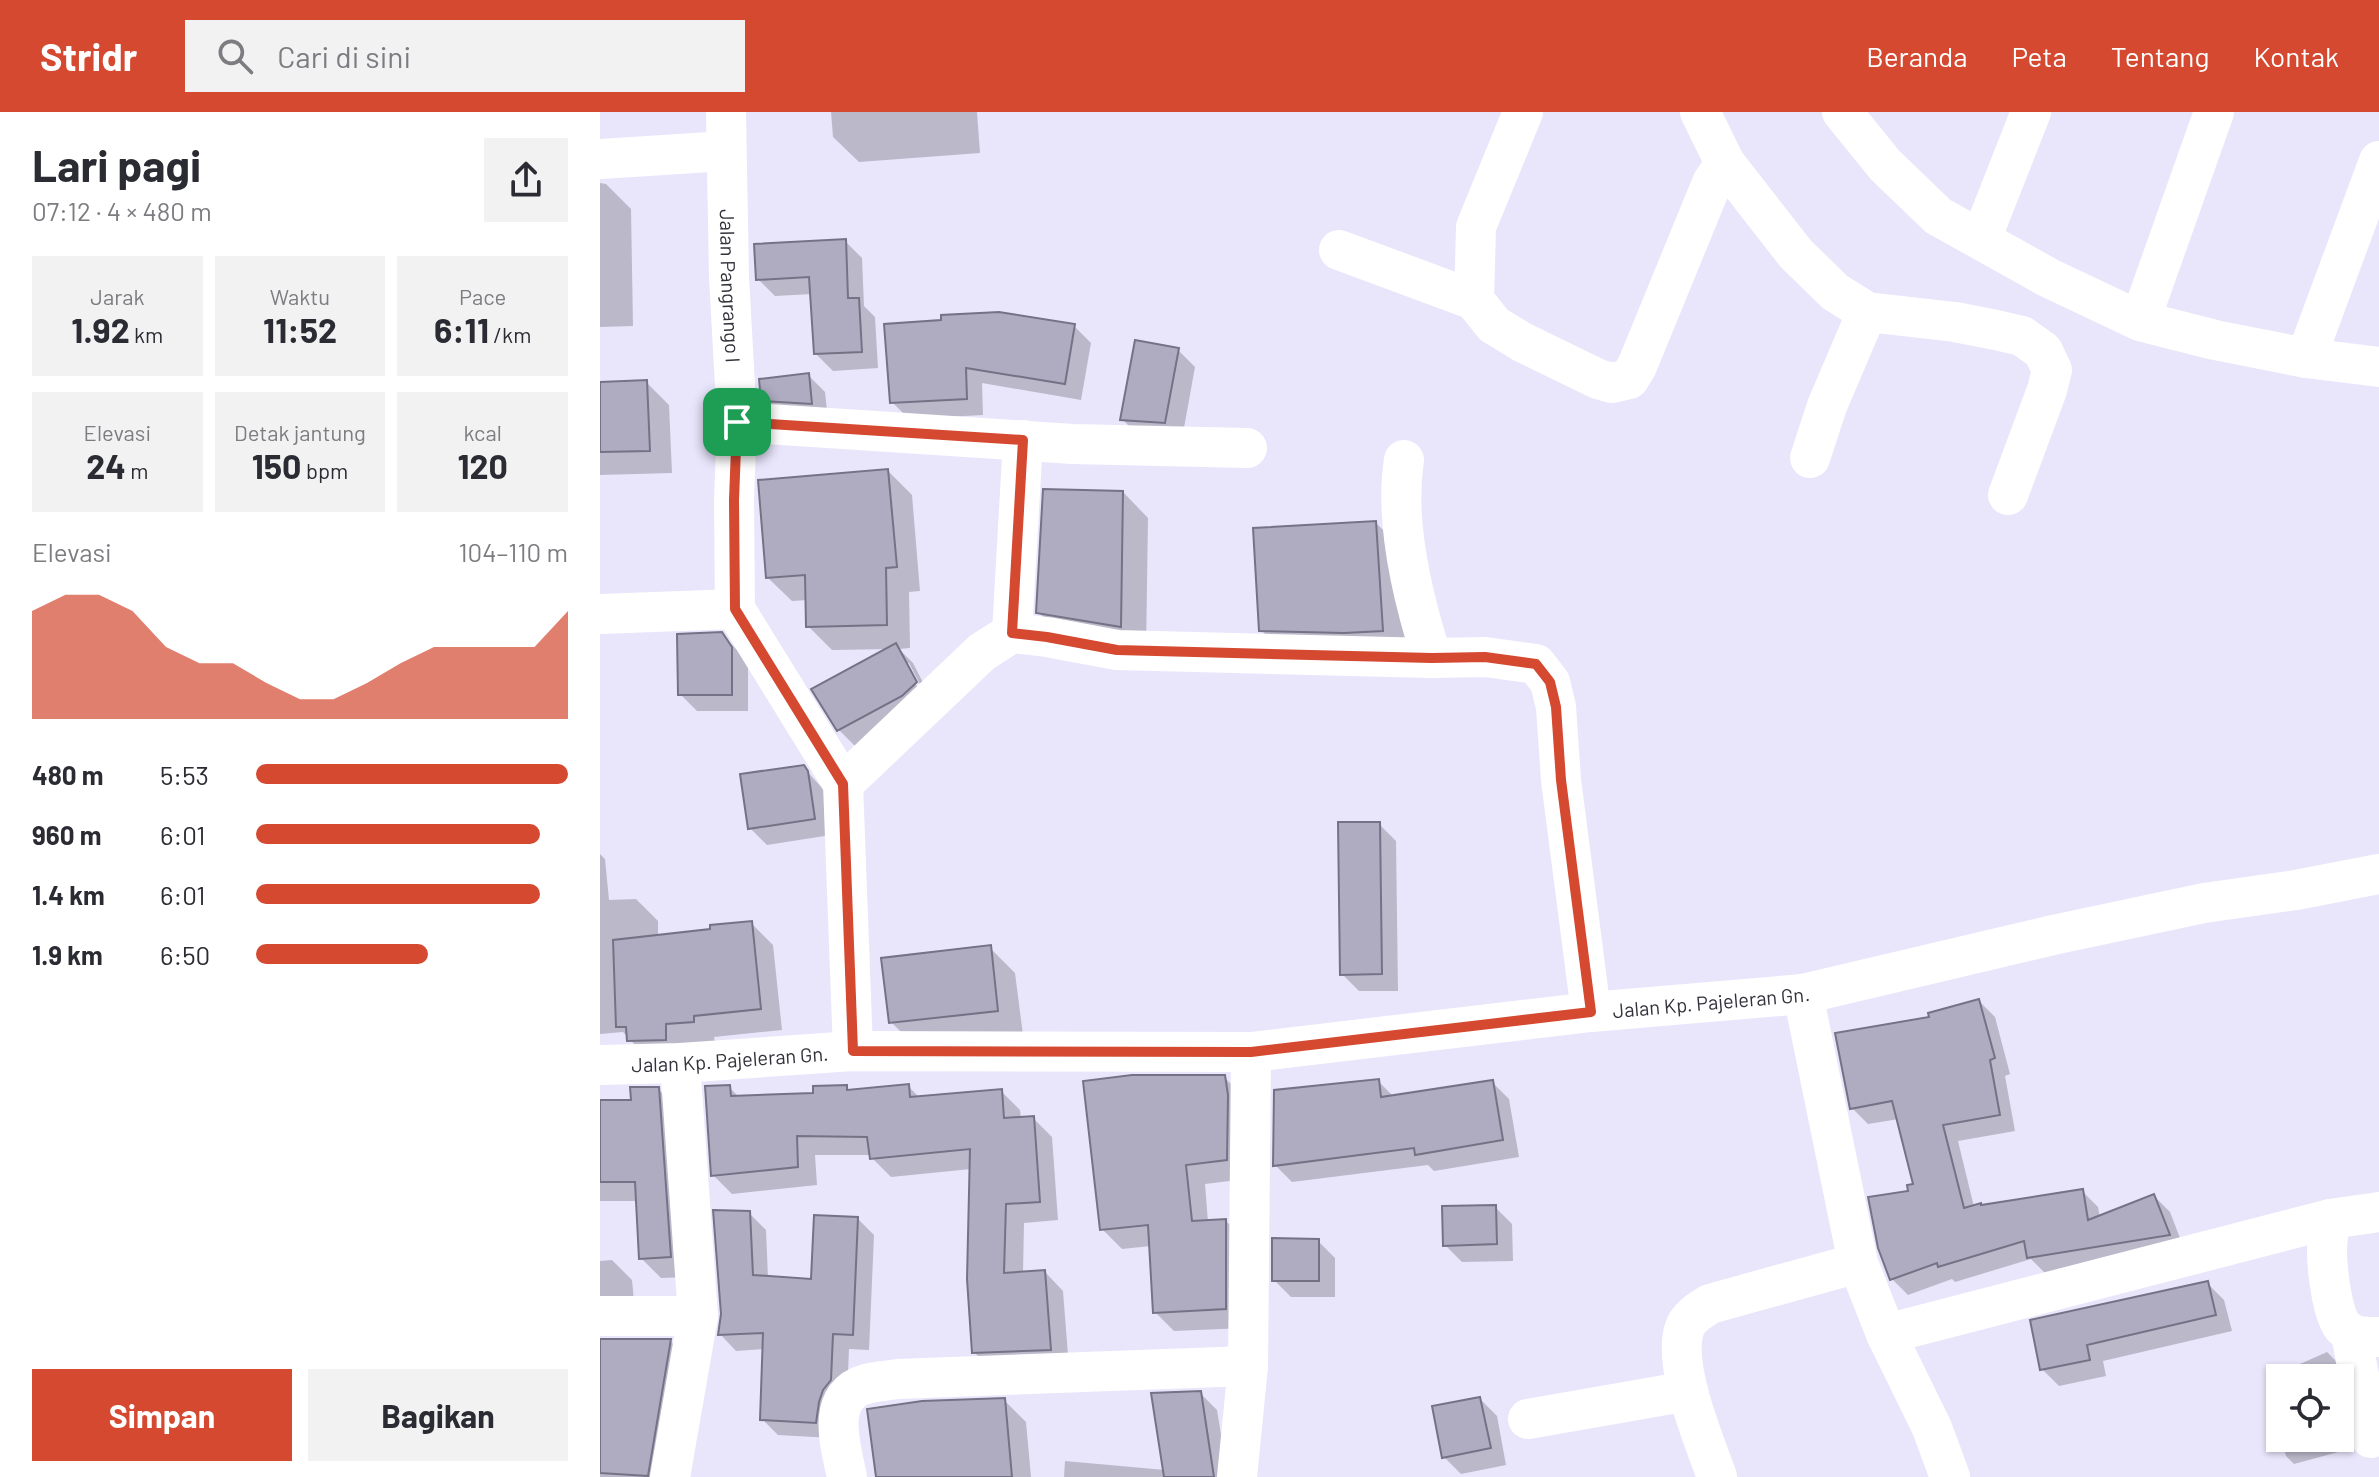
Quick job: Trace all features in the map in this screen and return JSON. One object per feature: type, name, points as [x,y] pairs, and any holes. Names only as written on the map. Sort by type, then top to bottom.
[{"type":"street","points":[[1474,300],[1476,227],[1523,112]]},
{"type":"street","points":[[1700,112],[1725,163],[1796,254],[1835,292],[1867,312],[1996,330],[2022,336],[2043,351],[2052,370],[2008,495]]},
{"type":"street","points":[[1842,112],[1885,165],[1938,216],[2049,278],[2140,321],[2306,358],[2379,367]]},
{"type":"street","points":[[1981,239],[2031,112]]},
{"type":"street","points":[[2140,321],[2214,112]]},
{"type":"street","points":[[600,159],[726,131]]},
{"type":"street","name":"Jalan Pangrango I","points":[[726,131],[729,277],[737,422],[735,609]]},
{"type":"street","points":[[2306,358],[2379,161]]},
{"type":"street","points":[[1339,250],[1474,300],[1494,325],[1522,342],[1612,383],[1629,379],[1637,366],[1712,183],[1725,163]]},
{"type":"street","points":[[1810,458],[1827,406],[1867,312]]},
{"type":"street","points":[[737,422],[1073,444],[1247,448]]},
{"type":"street","points":[[1012,633],[1023,440]]},
{"type":"street","points":[[1404,460],[1401,476],[1402,518],[1418,613],[1432,658]]},
{"type":"street","points":[[600,614],[735,609],[843,784],[853,1051]]},
{"type":"street","points":[[843,784],[982,652],[1012,633],[1117,650],[1485,657],[1536,664],[1550,682],[1556,707],[1561,780],[1591,1012]]},
{"type":"street","name":"Jalan Kp. Pajeleran Gn.","points":[[600,1065],[680,1063],[853,1051],[1251,1052],[1591,1012],[1803,994],[2174,909],[2379,874]]},
{"type":"street","points":[[1803,994],[1858,1263],[1886,1334],[1932,1428],[1950,1477]]},
{"type":"street","points":[[1237,1477],[1248,1366],[1251,1052]]},
{"type":"street","points":[[670,1477],[698,1316],[680,1063]]},
{"type":"street","points":[[1886,1334],[2330,1219],[2379,1212]]},
{"type":"street","points":[[2330,1219],[2327,1249],[2340,1324],[2365,1335],[2371,1438]]},
{"type":"street","points":[[1717,1477],[1688,1391],[1682,1358],[1684,1329],[1695,1314],[1710,1304],[1858,1263]]},
{"type":"street","points":[[600,1316],[698,1316]]},
{"type":"street","points":[[847,1477],[836,1424],[842,1405],[851,1393],[863,1385],[897,1379],[1248,1366]]},
{"type":"street","points":[[1528,1419],[1688,1391]]},
{"type":"building","points":[[846,239],[848,298],[859,298],[862,352],[814,354],[809,277],[756,280],[754,244]]},
{"type":"building","points":[[999,312],[1075,324],[1065,384],[966,368],[967,399],[890,403],[884,324],[941,320],[941,315]]},
{"type":"building","points":[[1135,340],[1179,348],[1165,423],[1120,420]]},
{"type":"building","points":[[809,373],[812,404],[761,401],[759,379]]},
{"type":"building","points":[[647,380],[650,451],[600,452],[600,382]]},
{"type":"building","points":[[888,469],[897,567],[886,568],[887,625],[806,627],[805,575],[766,578],[758,480]]},
{"type":"building","points":[[1043,489],[1123,491],[1121,627],[1036,613]]},
{"type":"building","points":[[1376,521],[1383,631],[1259,631],[1253,528]]},
{"type":"building","points":[[722,632],[732,647],[732,695],[678,695],[677,634]]},
{"type":"building","points":[[896,643],[917,682],[902,696],[837,731],[811,689]]},
{"type":"building","points":[[804,765],[808,771],[815,819],[748,829],[740,774]]},
{"type":"building","points":[[1338,822],[1380,822],[1382,974],[1340,975]]},
{"type":"building","points":[[752,921],[761,1009],[694,1016],[694,1022],[666,1024],[666,1040],[627,1041],[626,1027],[616,1027],[613,940]]},
{"type":"building","points":[[991,945],[998,1011],[889,1023],[881,958]]},
{"type":"building","points":[[1979,999],[1995,1058],[1990,1060],[2000,1115],[1943,1125],[1964,1208],[2083,1189],[2088,1220],[2154,1194],[2170,1235],[2027,1258],[2024,1241],[1938,1267],[1937,1263],[1890,1280],[1878,1248],[1868,1197],[1908,1191],[1907,1185],[1913,1184],[1892,1101],[1850,1109],[1835,1033],[1929,1017],[1928,1013]]},
{"type":"building","points":[[1132,1075],[1225,1075],[1228,1095],[1227,1160],[1186,1165],[1192,1221],[1226,1219],[1226,1309],[1153,1313],[1148,1225],[1100,1230],[1083,1081]]},
{"type":"building","points":[[1379,1079],[1381,1097],[1493,1080],[1503,1140],[1415,1155],[1414,1148],[1273,1166],[1274,1090]]},
{"type":"building","points":[[909,1084],[910,1097],[1002,1089],[1004,1118],[1034,1116],[1040,1202],[1006,1204],[1004,1273],[1045,1270],[1051,1350],[972,1353],[967,1279],[970,1149],[870,1159],[867,1137],[797,1136],[798,1167],[711,1176],[705,1086],[730,1085],[731,1096],[813,1093],[813,1086],[847,1085],[847,1090]]},
{"type":"building","points":[[630,1087],[659,1087],[671,1257],[639,1259],[635,1182],[600,1182],[600,1100],[631,1100]]},
{"type":"building","points":[[1496,1205],[1497,1244],[1443,1246],[1442,1206]]},
{"type":"building","points":[[713,1210],[750,1211],[753,1275],[811,1279],[814,1215],[858,1217],[853,1335],[833,1334],[831,1380],[823,1390],[816,1423],[760,1420],[763,1333],[718,1335],[721,1314]]},
{"type":"building","points":[[1272,1238],[1319,1239],[1319,1281],[1272,1281]]},
{"type":"building","points":[[2208,1281],[2216,1315],[2087,1345],[2090,1360],[2040,1370],[2030,1320]]},
{"type":"building","points":[[600,1339],[671,1339],[648,1476],[600,1473]]},
{"type":"building","points":[[1201,1391],[1214,1477],[1164,1477],[1151,1393]]},
{"type":"building","points":[[1480,1397],[1491,1448],[1442,1458],[1432,1406]]},
{"type":"building","points":[[1005,1398],[1012,1477],[876,1477],[867,1409],[922,1401]]},
{"type":"route","points":[[737,422],[1023,440],[1012,633],[1117,650],[1485,657],[1536,664],[1550,682],[1556,707],[1561,780],[1591,1012],[1251,1052],[853,1051],[843,784],[735,609],[737,422]]}]
